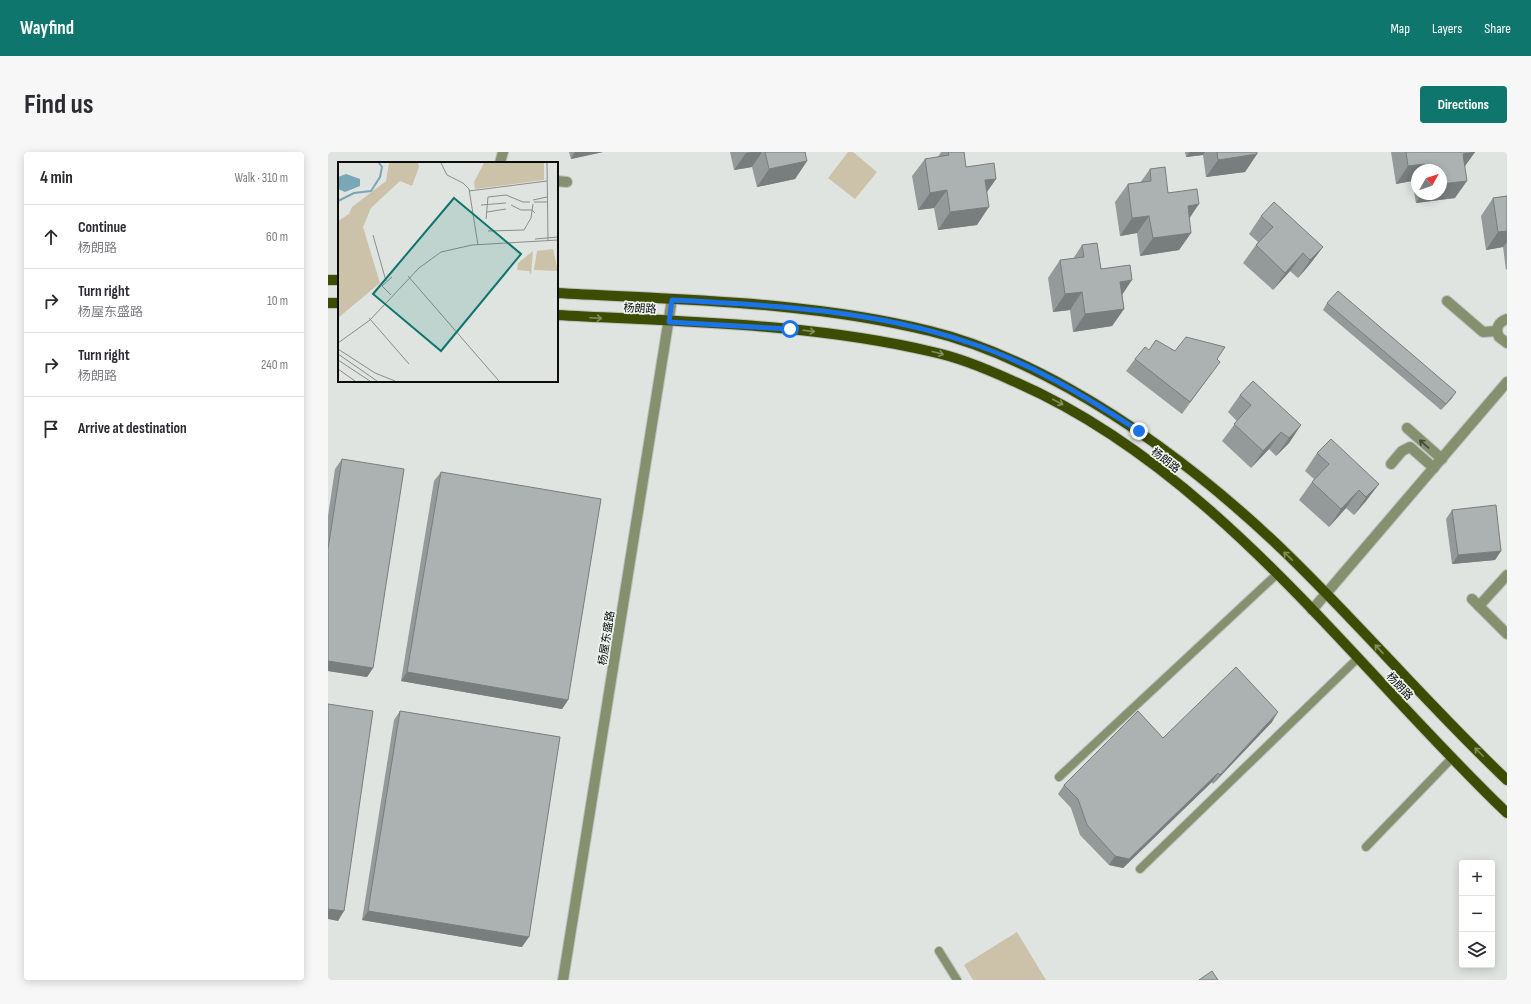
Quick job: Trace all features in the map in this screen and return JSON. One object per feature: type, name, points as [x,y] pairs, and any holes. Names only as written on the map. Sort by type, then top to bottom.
[{"type":"main road","name":"杨朗路","points":[[558,293],[802,308],[880,319],[933,331],[971,343],[1009,358],[1046,376],[1095,403],[1139,431],[1188,468],[1251,521],[1326,593],[1401,673],[1507,780]]},
{"type":"main road","name":"杨朗路","points":[[558,315],[790,329],[837,334],[935,352],[981,367],[1036,391],[1076,412],[1110,434],[1183,489],[1223,523],[1277,574],[1452,758],[1507,813]]},
{"type":"street","points":[[500,162],[503,152]]},
{"type":"street","name":"杨屋东盛路","points":[[563,980],[672,300]]},
{"type":"street","points":[[1447,301],[1483,332],[1497,331]]},
{"type":"street","points":[[1507,319],[1500,323],[1497,331],[1498,337],[1507,343]]},
{"type":"street","points":[[1312,610],[1507,382]]},
{"type":"street","points":[[1407,428],[1442,459]]},
{"type":"street","points":[[1391,464],[1402,451],[1410,447],[1434,468]]},
{"type":"street","points":[[1507,575],[1475,602],[1507,633]]},
{"type":"lane","points":[[1059,777],[1277,574]]},
{"type":"lane","points":[[1140,870],[1358,658]]},
{"type":"lane","points":[[1366,847],[1452,758]]},
{"type":"lane","points":[[939,951],[957,980]]},
{"type":"shaded area","points":[[848,152],[853,152],[877,172],[855,199],[828,178]]},
{"type":"shaded area","points":[[1017,932],[1046,980],[973,980],[964,965]]},
{"type":"building","points":[[765,152],[805,152],[807,161],[769,169]]},
{"type":"building","points":[[948,152],[964,152],[966,167],[994,163],[996,179],[985,180],[989,207],[950,212],[947,190],[930,193],[925,159],[949,155]]},
{"type":"building","points":[[1217,152],[1257,152],[1257,154],[1218,160]]},
{"type":"building","points":[[1406,152],[1475,152],[1463,154],[1467,181],[1447,183],[1447,164],[1411,164],[1411,166],[1408,166]]},
{"type":"building","points":[[1165,167],[1168,193],[1197,189],[1199,204],[1188,206],[1191,233],[1153,238],[1149,216],[1132,218],[1128,184],[1151,181],[1150,169]]},
{"type":"building","points":[[1507,196],[1507,231],[1498,232],[1493,198]]},
{"type":"building","points":[[1274,202],[1323,247],[1310,260],[1303,253],[1285,273],[1256,245],[1273,227],[1261,216]]},
{"type":"building","points":[[1097,243],[1101,269],[1130,265],[1132,280],[1120,282],[1124,309],[1085,314],[1082,292],[1065,294],[1060,260],[1084,257],[1082,245]]},
{"type":"building","points":[[1338,291],[1456,392],[1446,404],[1327,303]]},
{"type":"building","points":[[1186,337],[1225,347],[1217,359],[1220,362],[1190,402],[1135,359],[1145,347],[1149,350],[1156,340],[1175,351]]},
{"type":"building","points":[[1253,381],[1301,425],[1289,438],[1281,432],[1263,451],[1234,424],[1251,405],[1240,395]]},
{"type":"building","points":[[1331,439],[1379,484],[1366,497],[1359,490],[1341,509],[1312,482],[1329,464],[1317,453]]},
{"type":"building","points":[[342,459],[404,469],[373,668],[328,661],[328,549]]},
{"type":"building","points":[[441,472],[601,499],[568,700],[407,672]]},
{"type":"building","points":[[1496,505],[1501,551],[1458,555],[1452,510]]},
{"type":"building","points":[[1236,667],[1278,712],[1220,775],[1218,773],[1129,859],[1115,856],[1087,825],[1078,799],[1064,785],[1138,711],[1163,738]]},
{"type":"building","points":[[328,704],[373,711],[344,911],[328,909]]},
{"type":"building","points":[[400,711],[560,737],[529,937],[368,911]]},
{"type":"building","points":[[1212,971],[1218,980],[1199,980]]},
{"type":"route","points":[[790,329],[669,322],[672,300],[802,308],[880,319],[933,331],[971,343],[1009,358],[1046,376],[1095,403],[1139,431]]}]
